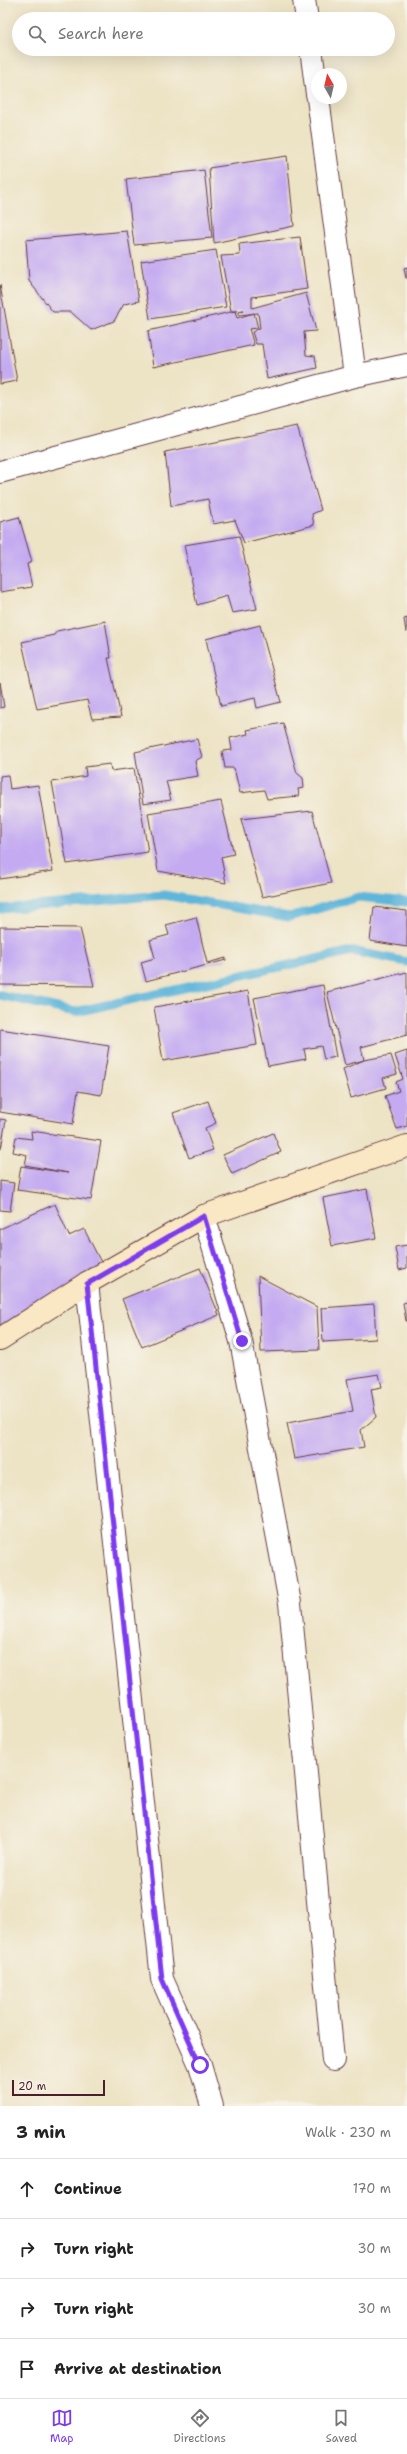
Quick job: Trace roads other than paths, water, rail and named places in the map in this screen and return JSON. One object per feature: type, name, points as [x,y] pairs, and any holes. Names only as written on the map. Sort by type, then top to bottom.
[{"type":"main road","points":[[0,1339],[87,1284],[204,1216],[407,1146]]},
{"type":"street","points":[[304,0],[306,12]]},
{"type":"street","points":[[312,56],[314,68]]},
{"type":"street","points":[[319,104],[355,376]]},
{"type":"street","points":[[0,472],[355,376],[407,365]]},
{"type":"street","points":[[204,1216],[242,1341],[290,1603],[333,2060]]},
{"type":"street","points":[[87,1284],[162,1979],[200,2065],[212,2106]]},
{"type":"waterway","points":[[0,909],[164,895],[289,917],[359,897],[407,902]]},
{"type":"waterway","points":[[0,995],[75,1012],[352,951],[407,962]]}]
